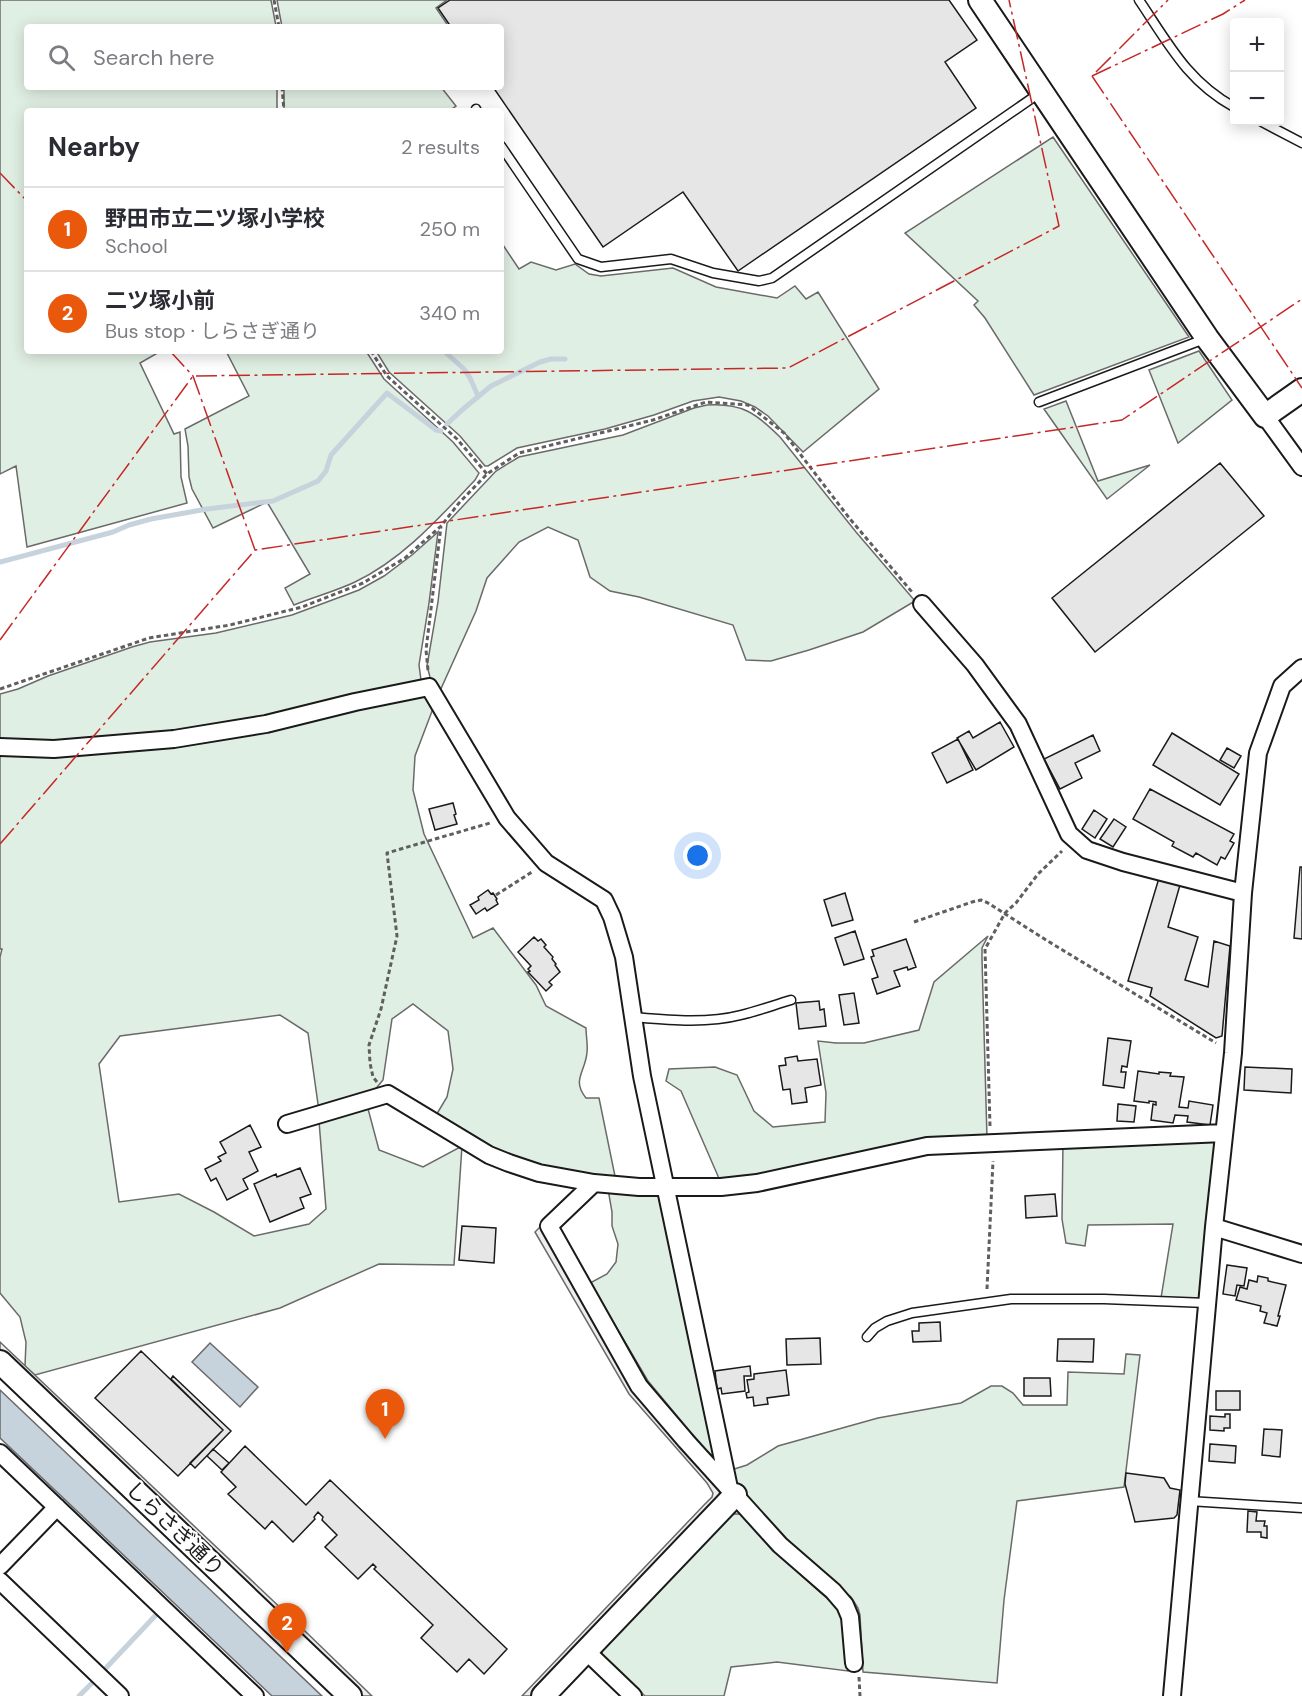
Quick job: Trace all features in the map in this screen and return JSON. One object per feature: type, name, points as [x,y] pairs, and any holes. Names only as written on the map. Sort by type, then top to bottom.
[{"type":"street","points":[[980,0],[1207,338],[1302,467]]},
{"type":"street","points":[[1265,416],[1302,390]]},
{"type":"street","points":[[922,604],[975,665],[1018,724],[1069,834],[1087,850],[1243,893]]},
{"type":"street","points":[[1172,1696],[1214,1227],[1233,1053],[1243,893],[1258,753],[1282,686],[1302,668]]},
{"type":"street","points":[[0,747],[54,749],[174,739],[266,724],[429,687],[507,818],[546,863],[604,900],[612,917],[624,957],[642,1076],[732,1491]]},
{"type":"street","points":[[287,1124],[388,1094],[499,1159],[539,1173],[594,1183],[639,1187],[721,1187],[757,1183],[927,1146],[1224,1133]]},
{"type":"street","points":[[594,1183],[549,1226],[639,1386],[780,1545],[833,1591],[845,1605],[850,1617],[854,1663]]},
{"type":"street","points":[[1214,1227],[1302,1254]]},
{"type":"street","name":"しらさぎ通り","points":[[0,1362],[350,1696]]},
{"type":"street","points":[[0,1453],[255,1696]]},
{"type":"street","points":[[543,1696],[732,1491]]},
{"type":"street","points":[[0,1566],[57,1507]]},
{"type":"street","points":[[0,1581],[120,1696]]},
{"type":"street","points":[[586,1651],[633,1696]]},
{"type":"lane","points":[[1139,0],[1179,60],[1209,91],[1230,104]]},
{"type":"lane","points":[[504,150],[578,259],[601,267],[671,259],[713,273],[759,281],[772,278],[1042,92]]},
{"type":"lane","points":[[1270,126],[1302,143]]},
{"type":"lane","points":[[1039,402],[1207,338]]},
{"type":"lane","points":[[633,1017],[709,1020],[740,1016],[791,1000]]},
{"type":"lane","points":[[867,1337],[875,1328],[888,1321],[912,1313],[1011,1299],[1104,1299],[1207,1304]]},
{"type":"lane","points":[[1189,1502],[1302,1508]]},
{"type":"path","points":[[274,0],[278,24]]},
{"type":"path","points":[[282,90],[284,108]]},
{"type":"path","points":[[373,354],[387,376],[457,439],[487,474]]},
{"type":"path","points":[[0,689],[149,638],[230,626],[302,607],[363,583],[405,558],[441,526],[487,474],[519,453],[654,420],[706,402],[747,405],[784,433],[850,519],[922,604]]},
{"type":"path","points":[[429,687],[426,650],[441,526]]},
{"type":"path","points":[[388,1094],[373,1077],[369,1045],[381,1009],[397,936],[387,853],[507,818]]},
{"type":"path","points":[[987,1303],[992,1142],[985,949],[1005,913],[1016,903],[1038,874],[1074,838]]},
{"type":"path","points":[[496,895],[546,863]]},
{"type":"path","points":[[914,922],[981,900],[1233,1053]]},
{"type":"green space","points":[[0,0],[271,0],[276,24],[24,24],[24,90],[277,90],[277,108],[24,108],[24,354],[156,354],[140,363],[174,434],[180,432],[181,477],[187,503],[27,547],[16,466],[0,474]]},
{"type":"green space","points":[[277,0],[447,0],[436,8],[447,24],[281,24]]},
{"type":"green space","points":[[284,90],[443,90],[456,106],[453,108],[284,108]]},
{"type":"green space","points":[[1053,137],[1189,337],[1034,395],[985,318],[974,305],[978,301],[905,233]]},
{"type":"green space","points":[[504,246],[519,269],[531,262],[556,270],[575,264],[589,274],[601,276],[673,268],[716,287],[777,298],[795,286],[806,299],[818,292],[879,389],[803,452],[768,416],[755,407],[741,401],[719,397],[693,401],[605,429],[517,448],[485,466],[460,436],[389,372],[378,354],[504,354]]},
{"type":"green space","points":[[1199,351],[1232,400],[1178,443],[1149,370]]},
{"type":"green space","points":[[228,354],[368,354],[384,379],[453,442],[479,473],[434,523],[389,562],[355,582],[294,605],[285,588],[310,574],[267,502],[213,528],[192,489],[189,477],[185,429],[249,396]]},
{"type":"green space","points":[[1066,401],[1098,481],[1150,465],[1107,499],[1044,409]]},
{"type":"green space","points":[[707,405],[730,406],[748,411],[780,437],[915,601],[863,632],[771,661],[746,660],[733,625],[639,597],[610,591],[590,577],[578,540],[548,527],[519,542],[487,578],[476,611],[439,693],[427,666],[438,602],[447,523],[496,471],[519,457],[623,435]]},
{"type":"green space","points":[[438,532],[419,665],[421,680],[266,720],[55,745],[0,743],[0,694],[150,642],[216,633],[292,615],[359,590],[384,576]]},
{"type":"green space","points":[[425,695],[434,706],[415,756],[413,790],[424,834],[473,938],[493,928],[536,985],[546,1006],[586,1028],[587,1052],[579,1081],[586,1098],[599,1098],[616,1181],[511,1160],[435,1117],[447,1097],[453,1069],[448,1031],[413,1004],[392,1019],[383,1080],[373,1092],[319,1111],[308,1033],[280,1015],[120,1036],[99,1064],[119,1202],[179,1194],[254,1236],[309,1224],[326,1209],[319,1121],[367,1105],[379,1150],[423,1167],[462,1146],[454,1265],[379,1264],[280,1308],[35,1375],[25,1366],[26,1342],[20,1317],[0,1293],[0,957],[2,949],[0,949],[0,749],[38,752]]},
{"type":"green space","points":[[988,936],[982,948],[987,1138],[721,1183],[681,1091],[666,1081],[669,1069],[715,1067],[737,1075],[754,1111],[773,1127],[825,1122],[826,1093],[818,1041],[864,1043],[919,1030],[934,982]]},
{"type":"green space","points":[[1215,1138],[1199,1300],[1161,1298],[1173,1224],[1088,1225],[1085,1246],[1066,1243],[1062,1219],[1063,1143]]},
{"type":"green space","points":[[608,1189],[663,1191],[720,1464],[702,1446],[648,1381],[590,1283],[607,1274],[616,1262],[618,1244],[612,1226]]},
{"type":"green space","points":[[1126,1354],[1140,1355],[1124,1487],[1017,1501],[1004,1600],[997,1683],[863,1672],[860,1615],[851,1597],[824,1576],[792,1545],[732,1480],[731,1470],[747,1465],[778,1446],[878,1418],[961,1403],[991,1386],[1002,1386],[1013,1393],[1023,1405],[1067,1405],[1068,1372],[1124,1374]]},
{"type":"green space","points":[[727,1514],[743,1514],[789,1564],[840,1609],[844,1617],[848,1671],[777,1662],[731,1667],[724,1696],[645,1696],[602,1655],[602,1646]]},
{"type":"shaded area","points":[[540,1227],[634,1390],[719,1486],[720,1499],[531,1696],[522,1696],[712,1497],[713,1493],[707,1483],[629,1394],[535,1232]]},
{"type":"shaded area","points":[[0,1342],[372,1696],[362,1696],[0,1351]]},
{"type":"shaded area","points":[[210,1343],[258,1387],[240,1407],[192,1362]]},
{"type":"shaded area","points":[[0,1390],[322,1696],[272,1696],[0,1438]]},
{"type":"building","points":[[450,0],[949,0],[977,40],[945,62],[976,108],[738,271],[683,192],[603,247],[495,90],[504,90],[504,24],[449,24],[438,8]]},
{"type":"building","points":[[1220,463],[1264,516],[1095,652],[1052,598]]},
{"type":"building","points":[[1000,722],[1014,747],[976,770],[957,738],[969,731],[973,738]]},
{"type":"building","points":[[1172,733],[1239,774],[1220,805],[1153,765]]},
{"type":"building","points":[[1093,735],[1100,751],[1075,763],[1082,778],[1060,789],[1044,759]]},
{"type":"building","points":[[958,739],[973,770],[947,783],[932,753]]},
{"type":"building","points":[[1227,748],[1241,756],[1234,768],[1220,760]]},
{"type":"building","points":[[1150,789],[1234,834],[1230,841],[1234,843],[1225,859],[1221,857],[1217,865],[1196,853],[1193,857],[1172,846],[1174,842],[1133,819]]},
{"type":"building","points":[[453,803],[457,824],[435,830],[429,809]]},
{"type":"building","points":[[1094,810],[1107,819],[1095,838],[1082,829]]},
{"type":"building","points":[[1114,819],[1126,827],[1113,847],[1100,839]]},
{"type":"building","points":[[1300,867],[1302,867],[1302,939],[1294,938]]},
{"type":"building","points":[[1159,878],[1180,885],[1168,927],[1198,937],[1185,980],[1208,987],[1214,941],[1230,946],[1222,1036],[1216,1038],[1150,996],[1152,988],[1128,981]]},
{"type":"building","points":[[488,890],[491,894],[493,893],[498,904],[487,911],[485,908],[476,914],[470,905],[479,900],[478,897]]},
{"type":"building","points":[[845,893],[853,920],[832,926],[824,900]]},
{"type":"building","points":[[855,931],[864,959],[844,965],[835,938]]},
{"type":"building","points":[[534,937],[538,941],[541,939],[546,945],[544,947],[553,957],[560,972],[549,982],[552,985],[546,991],[528,972],[531,966],[518,952]]},
{"type":"building","points":[[906,939],[916,967],[894,971],[900,986],[877,994],[872,979],[878,977],[871,957],[874,956],[872,950]]},
{"type":"building","points":[[854,993],[859,1023],[844,1025],[839,995]]},
{"type":"building","points":[[819,1001],[820,1010],[824,1009],[826,1026],[799,1029],[796,1003]]},
{"type":"building","points":[[1108,1038],[1131,1041],[1127,1067],[1122,1066],[1121,1072],[1126,1072],[1124,1088],[1103,1085]]},
{"type":"building","points":[[797,1056],[798,1061],[817,1059],[821,1085],[805,1088],[807,1102],[792,1104],[790,1089],[783,1090],[779,1066],[786,1065],[785,1058]]},
{"type":"building","points":[[1245,1067],[1292,1069],[1291,1093],[1244,1090]]},
{"type":"building","points":[[1138,1071],[1171,1073],[1170,1076],[1184,1077],[1179,1107],[1188,1108],[1189,1101],[1213,1105],[1210,1125],[1187,1122],[1188,1116],[1175,1115],[1173,1123],[1151,1120],[1153,1104],[1156,1105],[1156,1102],[1134,1101]]},
{"type":"building","points":[[1118,1104],[1136,1106],[1134,1122],[1117,1121]]},
{"type":"building","points":[[250,1125],[261,1147],[249,1152],[258,1171],[243,1179],[248,1189],[227,1200],[216,1178],[211,1181],[205,1169],[221,1161],[218,1157],[226,1153],[220,1142]]},
{"type":"building","points":[[300,1168],[311,1194],[300,1198],[304,1208],[270,1222],[254,1184],[276,1174],[277,1177]]},
{"type":"building","points":[[1055,1194],[1057,1216],[1026,1218],[1025,1196]]},
{"type":"building","points":[[462,1226],[496,1228],[494,1263],[459,1260]]},
{"type":"building","points":[[1227,1265],[1247,1268],[1244,1286],[1237,1285],[1235,1296],[1223,1294]]},
{"type":"building","points":[[1258,1276],[1286,1285],[1277,1326],[1264,1323],[1267,1313],[1260,1311],[1261,1306],[1236,1300],[1240,1287],[1247,1289],[1249,1280],[1257,1282]]},
{"type":"building","points":[[940,1322],[941,1341],[913,1342],[912,1331],[919,1331],[919,1323]]},
{"type":"building","points":[[820,1338],[821,1364],[787,1365],[786,1339]]},
{"type":"building","points":[[1058,1339],[1094,1339],[1093,1362],[1057,1361]]},
{"type":"building","points":[[141,1351],[223,1430],[178,1476],[95,1398]]},
{"type":"building","points":[[750,1366],[751,1376],[744,1376],[745,1391],[722,1394],[721,1388],[717,1389],[715,1371]]},
{"type":"building","points":[[786,1370],[789,1395],[767,1398],[768,1404],[754,1406],[753,1397],[747,1398],[746,1393],[749,1392],[747,1380],[754,1379],[754,1374]]},
{"type":"building","points":[[173,1376],[231,1431],[195,1468],[190,1463],[223,1430],[171,1379]]},
{"type":"building","points":[[1024,1378],[1050,1378],[1051,1396],[1024,1396]]},
{"type":"building","points":[[1216,1391],[1240,1391],[1240,1410],[1216,1410]]},
{"type":"building","points":[[1225,1414],[1230,1414],[1230,1428],[1224,1428],[1224,1431],[1210,1430],[1210,1416],[1225,1417]]},
{"type":"building","points":[[1264,1429],[1282,1430],[1280,1457],[1262,1455]]},
{"type":"building","points":[[1210,1444],[1236,1446],[1235,1463],[1209,1461]]},
{"type":"building","points":[[245,1446],[306,1505],[330,1480],[507,1649],[484,1674],[469,1659],[457,1672],[421,1638],[433,1625],[374,1569],[376,1567],[373,1564],[358,1579],[325,1547],[337,1535],[322,1520],[323,1517],[318,1512],[315,1519],[293,1542],[272,1521],[265,1529],[228,1494],[236,1487],[221,1472]]},
{"type":"building","points":[[213,1449],[229,1463],[222,1470],[207,1456]]},
{"type":"building","points":[[1126,1473],[1164,1478],[1170,1488],[1180,1490],[1177,1515],[1174,1518],[1135,1522],[1125,1484]]},
{"type":"building","points":[[1248,1511],[1257,1512],[1256,1521],[1265,1521],[1267,1538],[1261,1537],[1261,1532],[1247,1532]]},
{"type":"waterway","points":[[447,354],[464,369],[478,396]]},
{"type":"waterway","points":[[447,424],[491,386],[540,362],[565,359]]},
{"type":"waterway","points":[[0,562],[113,532],[151,519],[273,501],[318,481],[326,471],[331,455],[387,393],[436,430],[441,431]]},
{"type":"waterway","points":[[105,1669],[155,1616]]},
{"type":"waterway","points":[[79,1696],[94,1681]]},
{"type":"power","points":[[0,640],[193,376],[788,368],[1059,226],[1009,0]]},
{"type":"power","points":[[1096,72],[1168,0]]},
{"type":"power","points":[[1092,76],[1223,14],[1245,0]]},
{"type":"power","points":[[1092,76],[1302,388]]},
{"type":"power","points":[[0,173],[24,198]]},
{"type":"power","points":[[0,844],[255,550],[1122,420],[1302,299]]},
{"type":"power","points":[[173,354],[193,376],[255,550]]},
{"type":"place","name":"野田市立二ツ塚小学校","points":[[385,1439]]},
{"type":"place","name":"二ツ塚小前","points":[[287,1653]]}]
